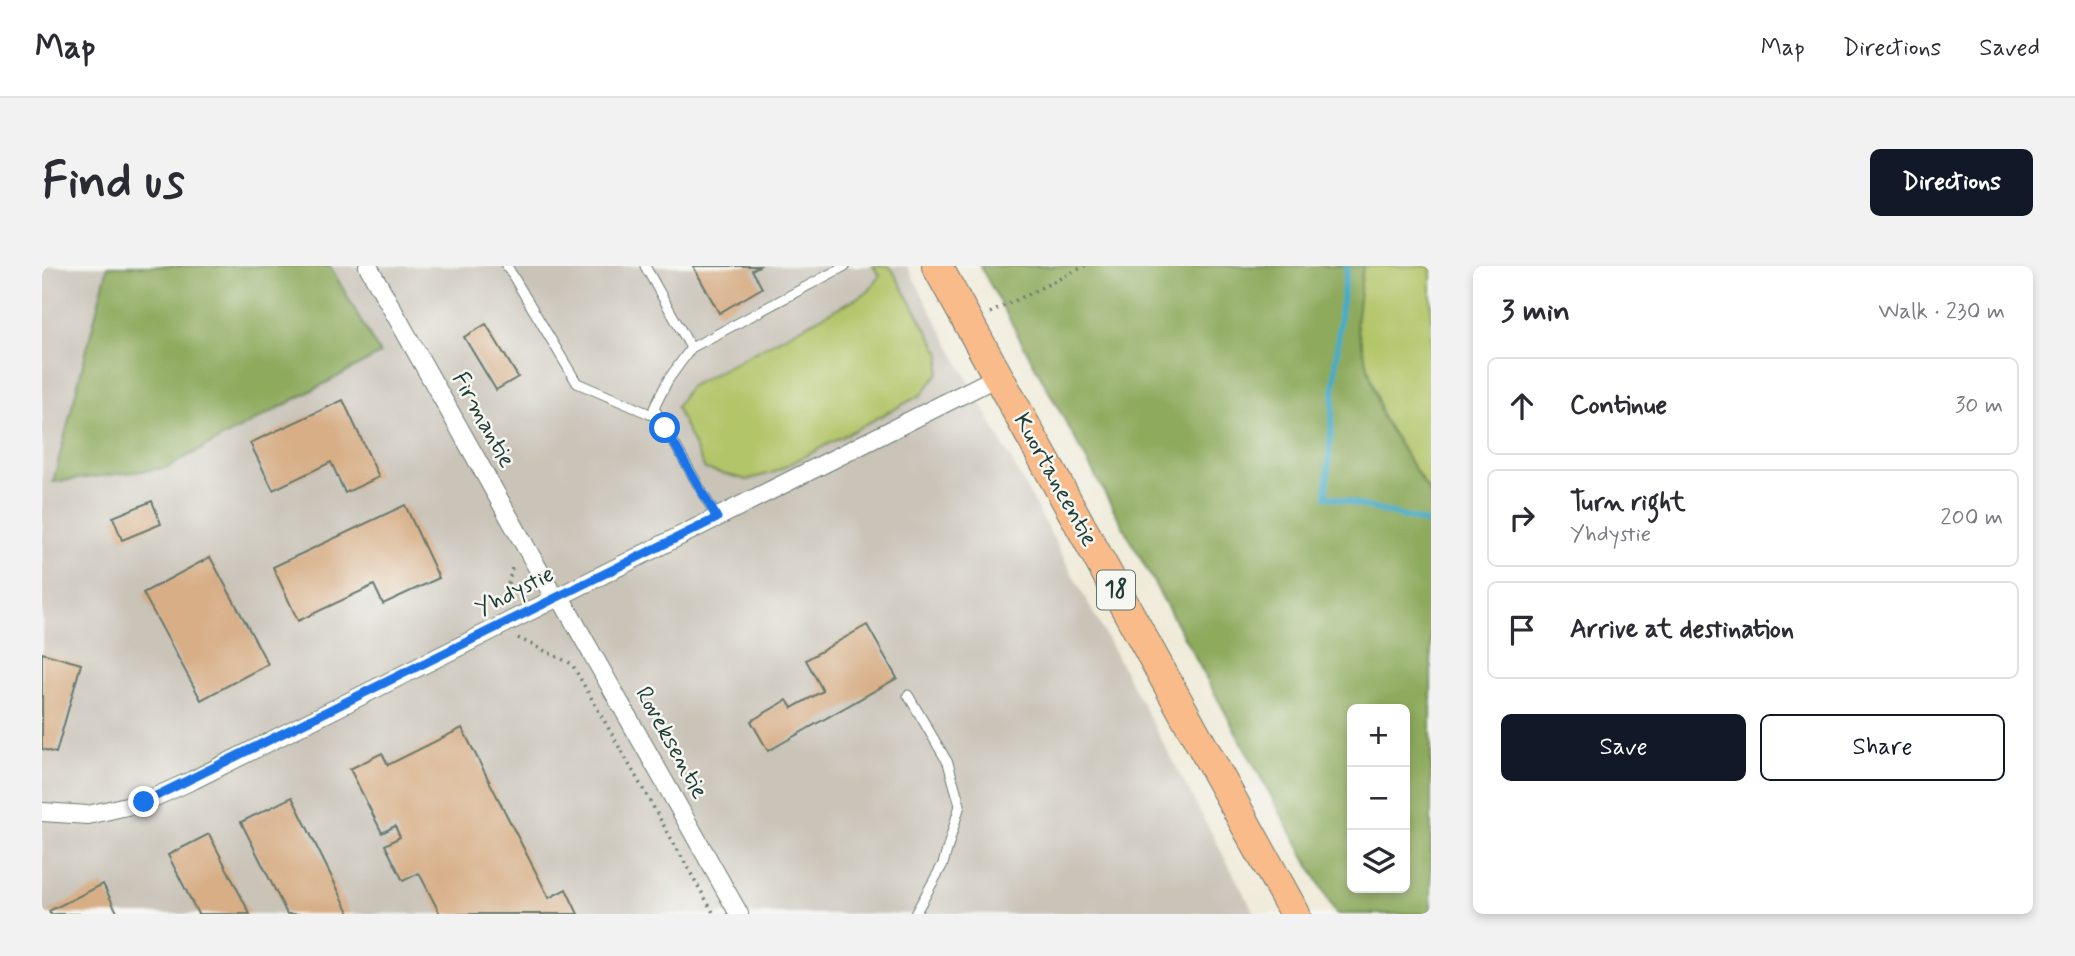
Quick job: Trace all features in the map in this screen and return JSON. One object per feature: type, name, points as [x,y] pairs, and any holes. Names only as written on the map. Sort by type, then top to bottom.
[{"type":"highway","name":"Kuortaneentie","points":[[937,266],[1295,914]]},
{"type":"street","name":"Firmantie","points":[[368,266],[557,598]]},
{"type":"street","name":"Yhdystie","points":[[42,812],[88,815],[144,802],[999,376]]},
{"type":"street","name":"Roveksentie","points":[[557,598],[739,914]]},
{"type":"lane","points":[[507,266],[577,383],[660,418]]},
{"type":"lane","points":[[645,266],[691,348]]},
{"type":"lane","points":[[717,518],[654,408],[668,380],[691,348],[845,266]]},
{"type":"lane","points":[[908,695],[948,763],[960,805],[943,863],[915,914]]},
{"type":"path","points":[[969,323],[1085,266]]},
{"type":"shaded area","points":[[42,266],[907,266],[1255,914],[42,914]]},
{"type":"green space","points":[[108,266],[330,266],[380,354],[166,468],[53,482]]},
{"type":"green space","points":[[873,266],[890,266],[941,354],[939,372],[921,395],[775,472],[747,480],[705,469],[676,407],[689,387],[868,292],[880,276]]},
{"type":"green space","points":[[980,266],[1363,266],[1356,324],[1382,417],[1431,495],[1431,914],[1336,914]]},
{"type":"green space","points":[[1362,266],[1431,266],[1431,495],[1382,417],[1356,323]]},
{"type":"building","points":[[693,266],[759,266],[752,270],[762,288],[719,313]]},
{"type":"building","points":[[486,324],[518,377],[496,390],[464,337]]},
{"type":"building","points":[[343,400],[379,477],[345,493],[331,462],[273,490],[250,443]]},
{"type":"building","points":[[152,501],[161,524],[122,540],[113,517]]},
{"type":"building","points":[[405,505],[439,578],[383,604],[374,585],[298,621],[273,567]]},
{"type":"building","points":[[210,557],[268,664],[201,700],[143,593]]},
{"type":"building","points":[[867,625],[897,678],[768,751],[751,721],[787,700],[792,708],[823,691],[806,660]]},
{"type":"building","points":[[42,653],[81,664],[56,753],[42,749]]},
{"type":"building","points":[[462,728],[549,898],[566,889],[578,914],[440,914],[419,873],[403,881],[385,845],[400,837],[395,826],[382,833],[350,769],[382,753],[388,765]]},
{"type":"building","points":[[292,797],[350,914],[287,914],[241,822]]},
{"type":"building","points":[[209,834],[250,914],[198,914],[168,855]]},
{"type":"building","points":[[103,884],[118,914],[50,914],[49,911]]},
{"type":"waterway","points":[[1347,266],[1340,314],[1326,496],[1431,524]]},
{"type":"route","points":[[144,802],[717,518],[665,428]]}]
